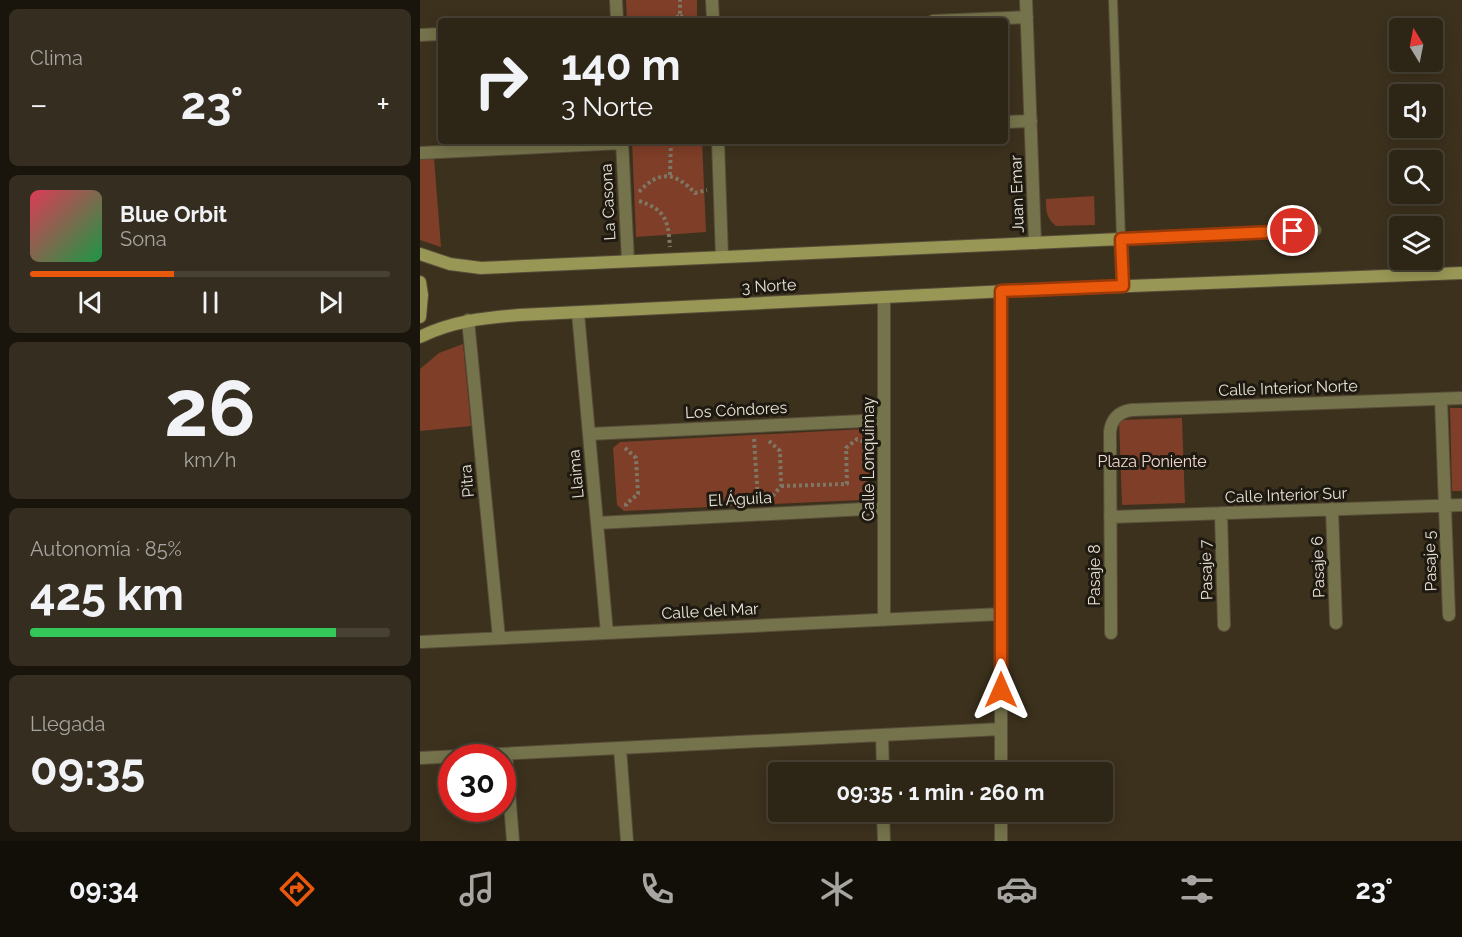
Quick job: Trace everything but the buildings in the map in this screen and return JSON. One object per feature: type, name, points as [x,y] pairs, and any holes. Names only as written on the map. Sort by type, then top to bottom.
[{"type":"street","points":[[616,0],[617,18]]},
{"type":"street","points":[[712,0],[713,18]]},
{"type":"street","name":"Juan Emar","points":[[1026,0],[1035,243]]},
{"type":"street","points":[[1004,18],[1027,17]]},
{"type":"street","points":[[420,35],[438,34]]},
{"type":"street","points":[[1008,122],[1030,121]]},
{"type":"street","points":[[420,153],[585,144]]},
{"type":"street","name":"La Casona","points":[[622,144],[628,261]]},
{"type":"street","points":[[718,144],[722,257]]},
{"type":"street","name":"3 Norte","points":[[420,254],[450,264],[481,268],[1315,230]]},
{"type":"street","points":[[1121,239],[1123,286]]},
{"type":"street","name":"3 Norte","points":[[420,337],[468,320],[578,313],[1001,291],[1462,273]]},
{"type":"street","points":[[420,282],[422,295],[420,317]]},
{"type":"street","points":[[1001,291],[1001,762]]},
{"type":"street","name":"Calle Lonquimay","points":[[884,297],[878,421],[884,508],[884,620]]},
{"type":"street","name":"Llaima","points":[[578,313],[607,633]]},
{"type":"street","name":"Pitra","points":[[468,320],[498,638]]},
{"type":"street","name":"Calle Interior Norte","points":[[1116,417],[1131,410],[1462,398]]},
{"type":"street","name":"Pasaje 5","points":[[1441,399],[1449,615]]},
{"type":"street","name":"Pasaje 8","points":[[1111,633],[1110,432],[1116,417]]},
{"type":"street","name":"Los Cóndores","points":[[589,434],[878,421]]},
{"type":"street","name":"Calle Interior Sur","points":[[1110,518],[1462,505]]},
{"type":"street","name":"El Águila","points":[[597,523],[884,508]]},
{"type":"street","name":"Pasaje 6","points":[[1332,509],[1336,623]]},
{"type":"street","name":"Pasaje 7","points":[[1221,513],[1224,625]]},
{"type":"street","name":"Calle del Mar","points":[[420,642],[1001,614]]},
{"type":"street","points":[[516,753],[1001,729]]},
{"type":"street","points":[[882,735],[883,762]]},
{"type":"street","points":[[620,748],[627,841]]},
{"type":"street","points":[[420,758],[438,757]]},
{"type":"street","points":[[511,822],[513,841]]},
{"type":"street","points":[[883,822],[884,841]]},
{"type":"street","points":[[1001,822],[1001,841]]},
{"type":"lane","points":[[1113,0],[1121,239]]},
{"type":"path","points":[[680,0],[680,16]]},
{"type":"path","points":[[674,18],[680,16],[686,18]]},
{"type":"path","points":[[670,175],[671,144]]},
{"type":"path","points":[[671,260],[668,227],[662,213],[648,204],[632,200],[645,186],[657,178],[670,175],[686,183],[695,193],[720,188]]},
{"type":"path","points":[[782,486],[847,484],[846,448],[857,439],[864,442],[878,421]]},
{"type":"path","points":[[753,426],[758,514]]},
{"type":"path","points":[[754,440],[768,439],[780,451],[782,486],[771,499],[758,499]]},
{"type":"path","points":[[622,446],[636,458],[638,494],[626,504],[626,521]]},
{"type":"green space","points":[[626,0],[697,0],[697,18],[627,18]]},
{"type":"green space","points":[[632,144],[702,144],[706,232],[636,237]]},
{"type":"green space","points":[[434,158],[441,247],[420,240],[420,159]]},
{"type":"green space","points":[[1094,196],[1095,225],[1056,226],[1048,217],[1046,199]]},
{"type":"green space","points":[[463,344],[471,426],[420,431],[420,369],[439,353]]},
{"type":"green space","points":[[1450,408],[1462,408],[1462,491],[1452,491]]},
{"type":"green space","name":"Plaza Poniente","points":[[1182,418],[1185,503],[1122,505],[1119,420]]},
{"type":"green space","points":[[864,429],[869,438],[870,493],[861,500],[624,511],[617,505],[613,448],[620,442]]},
{"type":"route","points":[[1001,690],[1001,291],[1123,286],[1121,239],[1293,231]]}]
